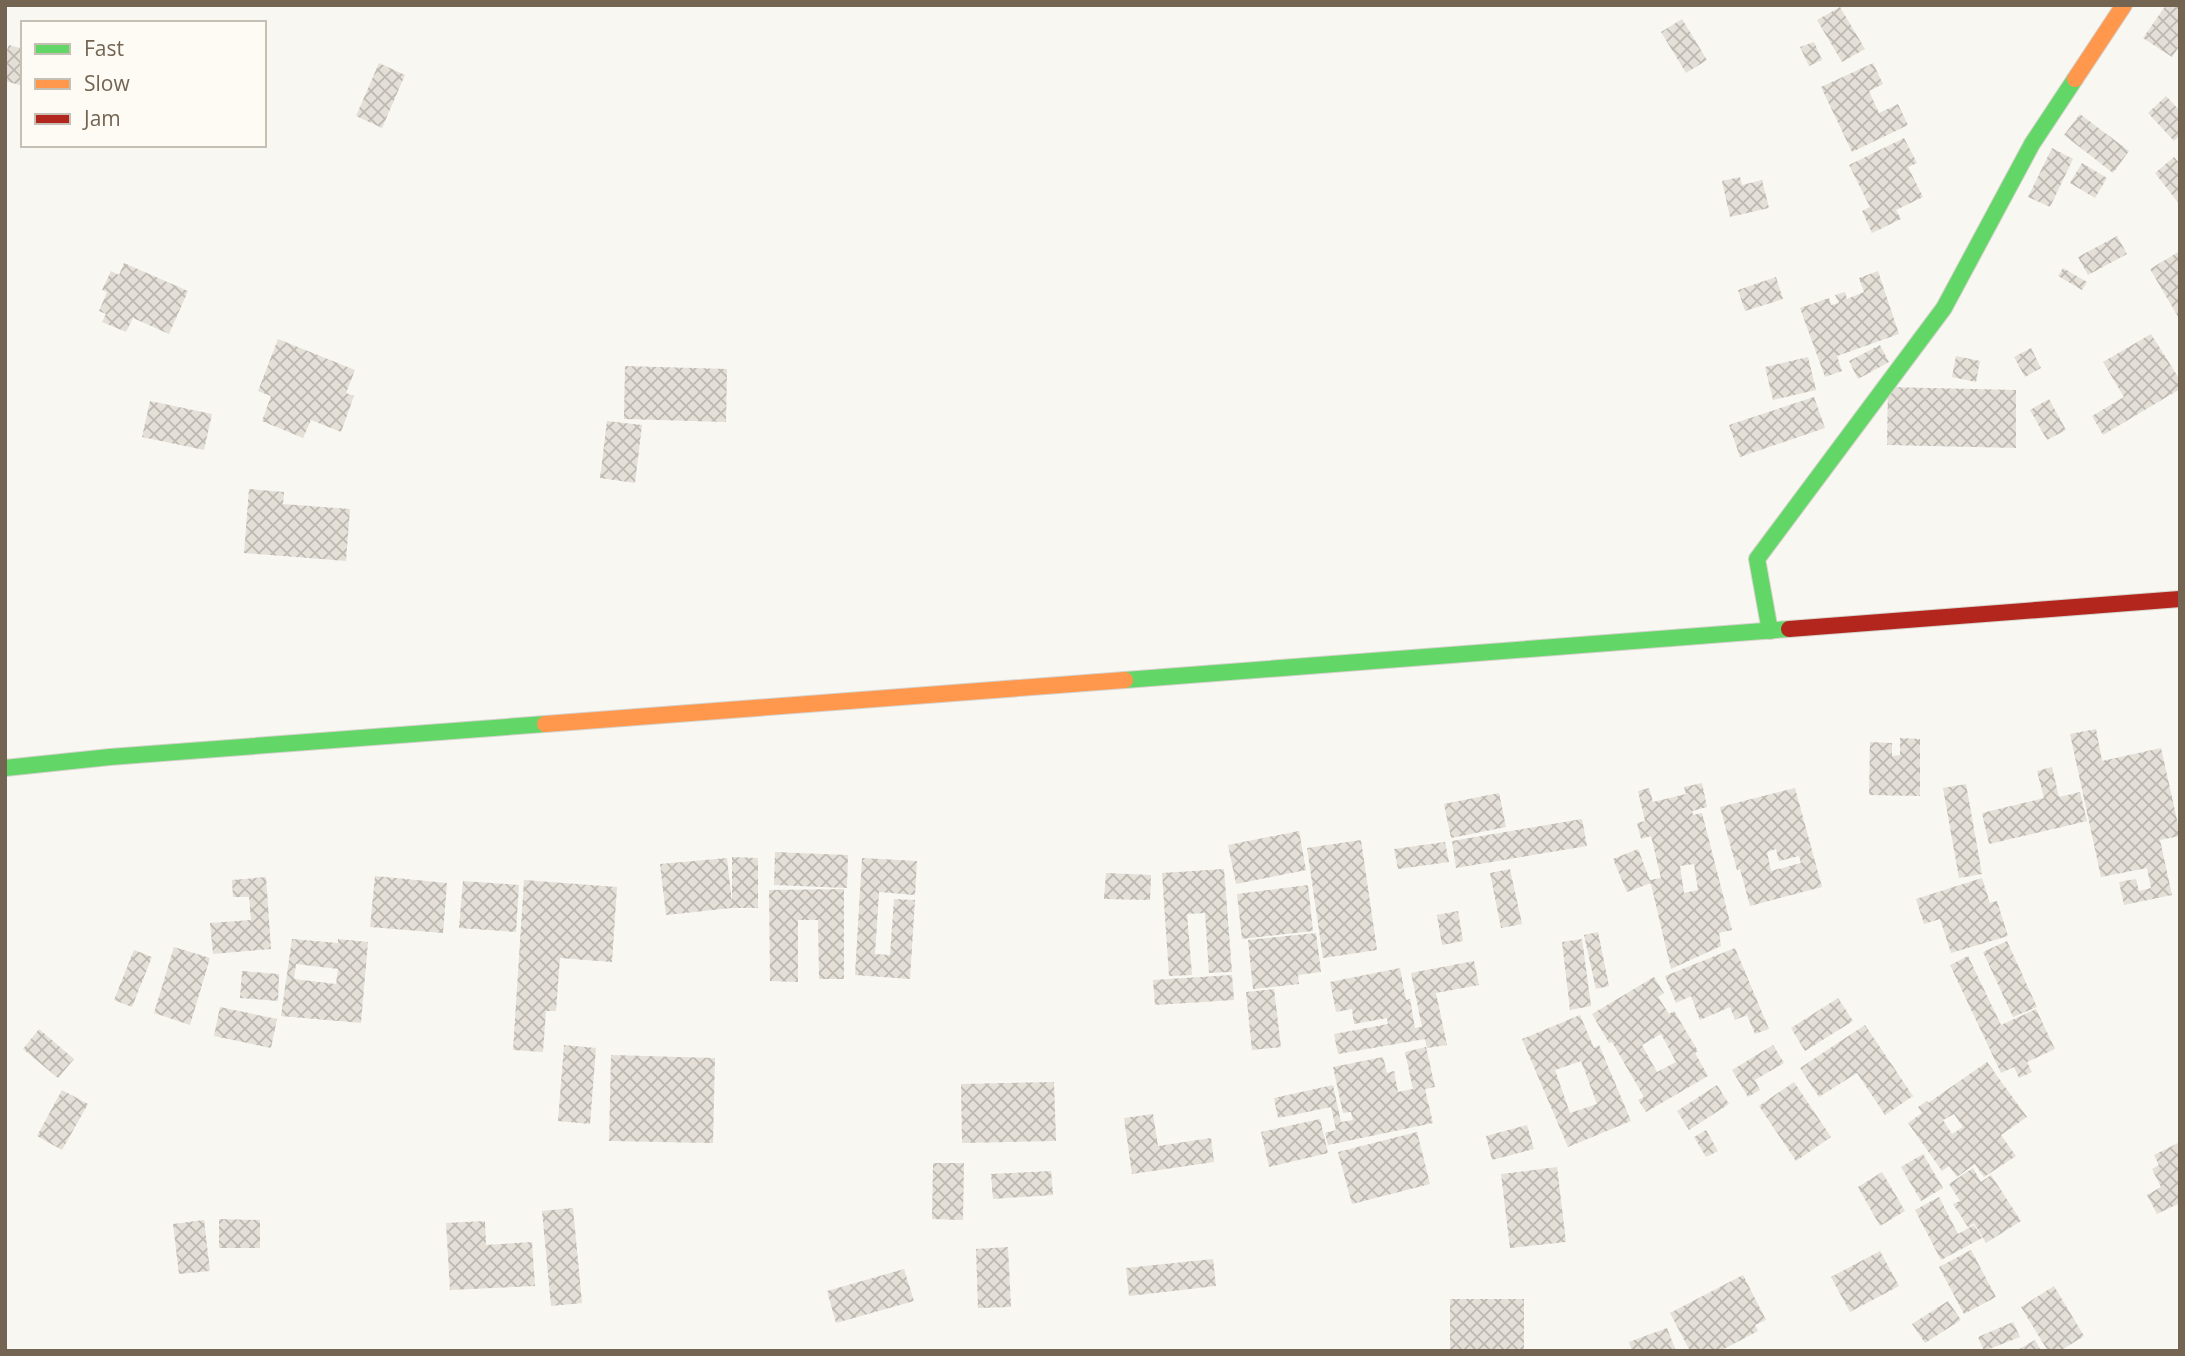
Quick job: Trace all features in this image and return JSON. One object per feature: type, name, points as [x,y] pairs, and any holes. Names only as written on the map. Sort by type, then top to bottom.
[{"type":"main road","points":[[1770,631],[1757,559],[1944,308],[2032,144],[2124,5]]},
{"type":"main road","points":[[5,768],[110,757],[2180,599]]},
{"type":"building","points":[[2166,5],[2180,5],[2180,45],[2172,57],[2143,38]]},
{"type":"building","points":[[1840,7],[1865,49],[1842,62],[1817,20]]},
{"type":"building","points":[[1682,19],[1707,60],[1686,73],[1661,32]]},
{"type":"building","points":[[1814,42],[1822,60],[1809,66],[1800,47]]},
{"type":"building","points":[[9,45],[21,48],[21,85],[5,81],[5,55]]},
{"type":"building","points":[[379,63],[405,75],[382,128],[356,116]]},
{"type":"building","points":[[1873,63],[1883,84],[1869,91],[1879,113],[1898,104],[1908,125],[1852,152],[1821,87]]},
{"type":"building","points":[[2166,96],[2180,111],[2180,135],[2174,141],[2148,113]]},
{"type":"building","points":[[2080,114],[2129,151],[2113,173],[2064,135]]},
{"type":"building","points":[[1904,138],[1917,163],[1908,167],[1923,197],[1896,210],[1901,219],[1872,233],[1862,211],[1870,207],[1849,165]]},
{"type":"building","points":[[2052,148],[2073,159],[2050,207],[2028,197]]},
{"type":"building","points":[[2174,157],[2180,164],[2180,205],[2155,173]]},
{"type":"building","points":[[2082,163],[2107,178],[2095,198],[2070,183]]},
{"type":"building","points":[[1740,177],[1742,185],[1762,180],[1769,208],[1730,217],[1722,181]]},
{"type":"building","points":[[2117,236],[2127,254],[2088,275],[2078,257]]},
{"type":"building","points":[[2180,251],[2180,320],[2150,269]]},
{"type":"building","points":[[124,263],[188,291],[169,334],[133,318],[126,332],[102,322],[106,314],[99,311],[107,292],[102,290],[111,271],[119,275]]},
{"type":"building","points":[[2063,268],[2087,282],[2082,290],[2058,276]]},
{"type":"building","points":[[1878,271],[1899,334],[1837,356],[1842,371],[1825,377],[1800,308],[1829,298],[1831,305],[1839,303],[1835,295],[1845,292],[1847,299],[1864,292],[1859,278]]},
{"type":"building","points":[[1776,277],[1783,299],[1745,311],[1738,290]]},
{"type":"building","points":[[2151,334],[2180,380],[2180,389],[2103,435],[2092,416],[2124,397],[2103,362]]},
{"type":"building","points":[[278,339],[355,370],[346,393],[354,396],[341,432],[311,420],[303,438],[262,421],[271,396],[258,391]]},
{"type":"building","points":[[1880,345],[1889,362],[1858,379],[1849,361]]},
{"type":"building","points":[[2031,348],[2041,368],[2025,377],[2014,357]]},
{"type":"building","points":[[1956,356],[1980,361],[1976,382],[1952,377]]},
{"type":"building","points":[[1808,357],[1816,390],[1773,400],[1765,367]]},
{"type":"building","points":[[625,366],[727,369],[726,422],[624,419]]},
{"type":"building","points":[[1888,387],[2016,390],[2016,448],[1887,445]]},
{"type":"building","points":[[1814,397],[1825,428],[1740,457],[1729,425]]},
{"type":"building","points":[[2049,399],[2066,430],[2047,440],[2030,410]]},
{"type":"building","points":[[150,401],[212,414],[204,450],[142,437]]},
{"type":"building","points":[[607,421],[642,425],[635,483],[600,478]]},
{"type":"building","points":[[249,489],[284,492],[283,504],[350,509],[346,561],[244,553]]},
{"type":"building","points":[[2096,729],[2102,761],[2161,748],[2180,833],[2180,836],[2160,840],[2172,895],[2124,905],[2119,882],[2136,879],[2139,891],[2151,888],[2147,868],[2101,877],[2070,734]]},
{"type":"building","points":[[1900,738],[1920,739],[1920,796],[1869,795],[1870,742],[1892,743],[1892,756],[1900,755]]},
{"type":"building","points":[[2052,767],[2059,797],[2080,792],[2087,821],[1989,844],[1982,813],[2044,798],[2037,771]]},
{"type":"building","points":[[1702,783],[1707,807],[1692,811],[1693,815],[1702,813],[1732,930],[1719,933],[1721,946],[1671,969],[1650,880],[1661,878],[1651,836],[1641,839],[1637,823],[1645,821],[1638,791],[1649,788],[1653,802],[1686,794],[1684,787]],"holes":[[[1694,864],[1698,890],[1684,893],[1680,866]]]},
{"type":"building","points":[[1966,784],[1982,874],[1959,878],[1943,788]]},
{"type":"building","points":[[1795,788],[1822,887],[1750,906],[1720,807]],"holes":[[[1776,849],[1779,861],[1799,856],[1801,863],[1771,871],[1767,852]]]},
{"type":"building","points":[[1499,793],[1506,827],[1451,838],[1444,804]]},
{"type":"building","points":[[1582,819],[1587,846],[1456,868],[1452,841]]},
{"type":"building","points":[[1299,831],[1306,870],[1236,884],[1228,845]]},
{"type":"building","points":[[1361,840],[1377,950],[1323,958],[1307,848]]},
{"type":"building","points":[[1445,842],[1449,862],[1398,869],[1394,849]]},
{"type":"building","points":[[1638,849],[1651,883],[1627,892],[1613,859]]},
{"type":"building","points":[[775,852],[848,855],[847,888],[774,885]]},
{"type":"building","points":[[732,857],[758,858],[758,908],[666,915],[660,864],[727,858],[732,903]]},
{"type":"building","points":[[862,858],[917,861],[915,895],[879,892],[875,954],[890,955],[894,899],[915,900],[910,979],[855,975]]},
{"type":"building","points":[[1224,869],[1232,972],[1209,973],[1205,913],[1187,914],[1192,975],[1169,976],[1162,873]]},
{"type":"building","points":[[1510,869],[1522,924],[1501,928],[1490,873]]},
{"type":"building","points":[[1106,873],[1151,875],[1150,900],[1104,899]]},
{"type":"building","points":[[375,876],[447,883],[443,933],[370,927]]},
{"type":"building","points":[[266,877],[271,949],[213,954],[210,923],[251,920],[249,897],[233,897],[232,880]]},
{"type":"building","points":[[1982,878],[1990,903],[1997,901],[2008,936],[1951,953],[1940,919],[1924,924],[1916,899]]},
{"type":"building","points":[[524,880],[617,887],[612,962],[560,958],[556,1011],[546,1011],[543,1052],[513,1050]]},
{"type":"building","points":[[463,881],[519,885],[516,932],[459,928]]},
{"type":"building","points":[[1308,885],[1313,931],[1242,939],[1237,894]]},
{"type":"building","points":[[844,889],[844,979],[819,979],[818,920],[798,920],[798,982],[770,981],[769,890]]},
{"type":"building","points":[[1458,911],[1463,941],[1442,945],[1437,915]]},
{"type":"building","points":[[1598,932],[1609,986],[1596,989],[1584,935]]},
{"type":"building","points":[[1316,933],[1321,972],[1298,975],[1299,984],[1253,989],[1248,940]]},
{"type":"building","points":[[292,939],[338,943],[338,939],[368,942],[361,1023],[281,1016]],"holes":[[[296,964],[338,969],[336,984],[294,979]]]},
{"type":"building","points":[[1582,939],[1591,1006],[1570,1010],[1562,942]]},
{"type":"building","points":[[2007,941],[2037,1007],[2013,1017],[1983,952]]},
{"type":"building","points":[[174,947],[210,958],[190,1025],[154,1013]]},
{"type":"building","points":[[1735,948],[1769,1029],[1755,1034],[1747,1015],[1735,1020],[1730,1007],[1700,1020],[1691,996],[1676,1003],[1665,976]]},
{"type":"building","points":[[134,950],[152,957],[132,1007],[114,1000]]},
{"type":"building","points":[[1968,956],[2001,1025],[2036,1009],[2055,1049],[2027,1062],[2032,1072],[2019,1078],[2014,1067],[2001,1073],[1950,965]]},
{"type":"building","points":[[1474,961],[1479,985],[1436,993],[1447,1045],[1427,1048],[1425,1039],[1338,1054],[1334,1034],[1388,1024],[1387,1018],[1354,1024],[1352,1009],[1336,1012],[1330,982],[1400,968],[1406,1000],[1410,999],[1415,1028],[1422,1027],[1411,973]]},
{"type":"building","points":[[242,971],[279,974],[278,1001],[240,998]]},
{"type":"building","points":[[1232,975],[1234,1000],[1155,1005],[1153,980]]},
{"type":"building","points":[[1654,977],[1664,993],[1658,997],[1669,1014],[1674,1011],[1698,1051],[1695,1053],[1708,1076],[1646,1112],[1638,1100],[1644,1097],[1592,1014]],"holes":[[[1661,1034],[1676,1062],[1657,1072],[1642,1045]]]},
{"type":"building","points":[[1274,989],[1281,1047],[1252,1050],[1246,992]]},
{"type":"building","points":[[1838,998],[1853,1021],[1805,1051],[1791,1028]]},
{"type":"building","points":[[220,1007],[277,1019],[271,1048],[214,1036]]},
{"type":"building","points":[[1580,1015],[1594,1048],[1599,1045],[1631,1121],[1568,1147],[1522,1039]],"holes":[[[1581,1061],[1597,1104],[1570,1113],[1555,1070]]]},
{"type":"building","points":[[1865,1025],[1913,1096],[1885,1115],[1857,1073],[1819,1097],[1800,1068]]},
{"type":"building","points":[[39,1029],[74,1059],[58,1078],[23,1049]]},
{"type":"building","points":[[564,1045],[596,1048],[590,1124],[558,1121]]},
{"type":"building","points":[[1773,1045],[1784,1063],[1755,1080],[1760,1090],[1748,1097],[1732,1070]]},
{"type":"building","points":[[1426,1047],[1435,1087],[1425,1089],[1433,1123],[1328,1145],[1325,1133],[1336,1130],[1331,1107],[1278,1118],[1274,1098],[1333,1085],[1341,1122],[1353,1120],[1351,1112],[1343,1113],[1333,1067],[1383,1057],[1387,1073],[1394,1071],[1398,1092],[1413,1089],[1405,1052]]},
{"type":"building","points":[[611,1055],[715,1058],[713,1143],[609,1141]]},
{"type":"building","points":[[1987,1062],[2027,1117],[2001,1135],[2016,1156],[1984,1177],[1975,1164],[1957,1177],[1949,1166],[1942,1171],[1908,1123],[1922,1113],[1918,1107],[1927,1101],[1928,1103]],"holes":[[[1954,1114],[1963,1127],[1952,1134],[1943,1120]]]},
{"type":"building","points":[[1054,1082],[1056,1141],[962,1143],[961,1084]]},
{"type":"building","points":[[1794,1082],[1831,1137],[1796,1161],[1759,1106]]},
{"type":"building","points":[[1717,1085],[1729,1104],[1689,1130],[1677,1111]]},
{"type":"building","points":[[62,1090],[88,1104],[62,1150],[37,1136]]},
{"type":"building","points":[[1153,1114],[1158,1146],[1211,1138],[1214,1162],[1132,1174],[1124,1118]]},
{"type":"building","points":[[1320,1119],[1328,1153],[1269,1167],[1261,1132]]},
{"type":"building","points":[[1527,1125],[1534,1149],[1492,1160],[1486,1136]]},
{"type":"building","points":[[1706,1130],[1718,1151],[1706,1157],[1694,1137]]},
{"type":"building","points":[[1417,1132],[1430,1184],[1352,1204],[1338,1152]]},
{"type":"building","points":[[2180,1142],[2180,1203],[2157,1214],[2147,1195],[2161,1187],[2152,1169],[2159,1165],[2154,1155]]},
{"type":"building","points":[[1923,1154],[1943,1188],[1921,1201],[1901,1167]]},
{"type":"building","points":[[933,1163],[964,1163],[963,1220],[932,1219]]},
{"type":"building","points":[[1557,1167],[1566,1242],[1510,1248],[1501,1174]]},
{"type":"building","points":[[1973,1168],[1981,1182],[1991,1175],[2021,1221],[1986,1243],[1974,1223],[1968,1227],[1953,1204],[1960,1201],[1949,1184]]},
{"type":"building","points":[[1051,1171],[1053,1195],[993,1199],[991,1174]]},
{"type":"building","points":[[1882,1172],[1905,1211],[1880,1226],[1858,1187]]},
{"type":"building","points":[[1939,1197],[1958,1234],[1974,1225],[1982,1238],[1941,1260],[1915,1210]]},
{"type":"building","points":[[573,1208],[582,1303],[551,1306],[542,1211]]},
{"type":"building","points":[[219,1219],[260,1220],[260,1248],[219,1248]]},
{"type":"building","points":[[204,1220],[210,1271],[179,1274],[173,1224]]},
{"type":"building","points":[[485,1221],[486,1245],[532,1242],[535,1286],[450,1290],[446,1223]]},
{"type":"building","points":[[1008,1247],[1011,1307],[978,1308],[976,1249]]},
{"type":"building","points":[[1971,1250],[1996,1297],[1964,1314],[1939,1267]]},
{"type":"building","points":[[1880,1251],[1899,1286],[1850,1312],[1831,1277]]},
{"type":"building","points":[[1213,1259],[1216,1286],[1129,1296],[1126,1268]]},
{"type":"building","points":[[904,1269],[914,1301],[836,1323],[827,1291]]},
{"type":"building","points":[[1743,1275],[1766,1320],[1755,1325],[1758,1331],[1720,1351],[1690,1351],[1670,1313]]},
{"type":"building","points":[[2054,1286],[2084,1336],[2060,1351],[2048,1351],[2021,1307]]},
{"type":"building","points":[[1450,1299],[1524,1299],[1524,1351],[1450,1351]]},
{"type":"building","points":[[1948,1301],[1961,1320],[1925,1343],[1912,1324]]},
{"type":"building","points":[[2013,1322],[2020,1337],[1984,1351],[1978,1337]]},
{"type":"building","points":[[1667,1328],[1676,1351],[1632,1351],[1629,1342]]},
{"type":"building","points":[[2035,1340],[2041,1351],[2016,1351]]},
{"type":"traffic: fast","points":[[1770,631],[1757,559],[1944,308],[2032,144],[2075,79]]},
{"type":"traffic: fast","points":[[1125,680],[1789,629]]},
{"type":"traffic: fast","points":[[5,768],[110,757],[545,724]]},
{"type":"traffic: slow","points":[[2075,79],[2124,5]]},
{"type":"traffic: slow","points":[[545,724],[1125,680]]},
{"type":"traffic: jam","points":[[1789,629],[2180,599]]}]
